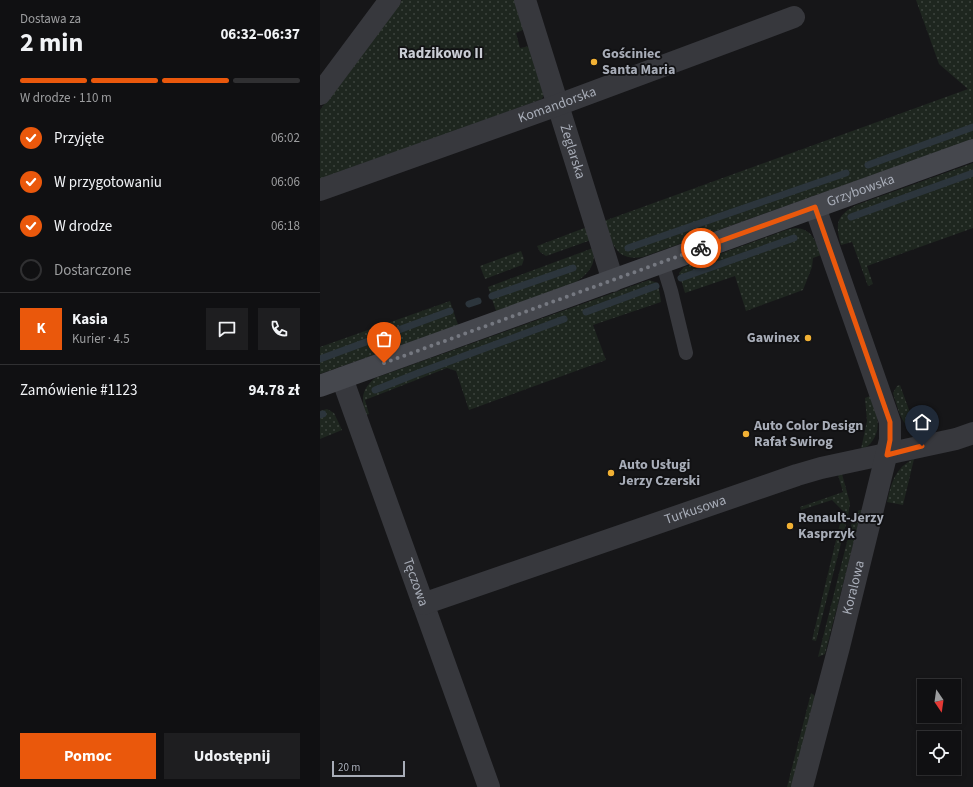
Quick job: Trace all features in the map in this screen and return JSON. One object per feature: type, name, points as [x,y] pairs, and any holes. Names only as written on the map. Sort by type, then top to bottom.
[{"type":"street","points":[[320,94],[390,0]]},
{"type":"street","name":"Żeglarska","points":[[525,0],[613,280]]},
{"type":"street","name":"Komandorska","points":[[320,190],[558,105],[794,17]]},
{"type":"street","name":"Grzybowska","points":[[320,386],[973,150]]},
{"type":"street","name":"Koralowa","points":[[802,787],[839,647],[890,440],[890,422],[815,207]]},
{"type":"street","name":"Tęczowa","points":[[342,378],[489,787]]},
{"type":"street","name":"Turkusowa","points":[[423,604],[797,475],[821,468],[956,439],[973,433]]},
{"type":"lane","points":[[662,262],[671,291],[686,353]]},
{"type":"shaded area","points":[[402,0],[516,0],[525,29],[516,33],[520,48],[530,46],[544,95],[542,99],[320,181],[320,110]]},
{"type":"shaded area","points":[[916,0],[973,0],[973,139],[643,257],[634,258],[626,256],[616,249],[612,243],[604,221],[968,89],[939,64]]},
{"type":"shaded area","points":[[973,163],[973,228],[867,266],[873,284],[868,286],[852,242],[841,245],[838,226],[844,213],[856,205]]},
{"type":"shaded area","points":[[587,227],[591,240],[546,256],[540,252],[537,246]]},
{"type":"shaded area","points":[[795,228],[806,230],[809,233],[815,241],[821,255],[813,258],[812,267],[803,290],[746,311],[735,276],[685,293],[679,273],[684,267]]},
{"type":"shaded area","points":[[593,248],[593,264],[588,272],[576,282],[496,311],[488,287]]},
{"type":"shaded area","points":[[521,251],[524,259],[522,265],[485,279],[480,266]]},
{"type":"shaded area","points":[[649,280],[658,283],[661,302],[593,325],[606,360],[469,410],[456,371],[447,368],[365,400],[369,414],[366,415],[363,404],[363,395],[370,382],[375,378]]},
{"type":"shaded area","points":[[450,301],[458,325],[320,374],[320,347]]},
{"type":"shaded area","points":[[900,385],[917,432],[907,426],[899,411],[893,393],[897,386]]},
{"type":"shaded area","points":[[870,396],[876,413],[878,423],[877,429],[871,443],[861,449],[867,421],[865,398]]},
{"type":"shaded area","points":[[327,409],[334,413],[342,430],[320,439],[320,411]]},
{"type":"shaded area","points":[[914,459],[903,505],[887,502],[892,483],[898,471]]},
{"type":"shaded area","points":[[842,474],[850,503],[848,516],[816,641],[812,640],[843,511],[832,500],[801,510],[800,507],[843,492],[838,475]]},
{"type":"shaded area","points":[[859,510],[862,510],[825,654],[818,657],[853,518]]},
{"type":"shaded area","points":[[811,693],[815,696],[792,787],[787,787]]},
{"type":"waterway","points":[[868,165],[973,127]]},
{"type":"waterway","points":[[628,248],[846,173]]},
{"type":"waterway","points":[[851,217],[973,173]]},
{"type":"waterway","points":[[681,278],[794,238]]},
{"type":"waterway","points":[[492,296],[573,268]]},
{"type":"waterway","points":[[586,312],[656,286]]},
{"type":"waterway","points":[[469,304],[478,301]]},
{"type":"waterway","points":[[320,359],[450,311]]},
{"type":"waterway","points":[[375,390],[564,319]]},
{"type":"way so far","points":[[384,363],[701,248]]},
{"type":"place","name":"Gościniec Santa Maria","points":[[594,62]]},
{"type":"place","name":"Gawinex","points":[[808,338]]},
{"type":"place","name":"Auto Color Design Rafał Swirog","points":[[746,434]]},
{"type":"place","name":"Auto Usługi Jerzy Czerski","points":[[611,473]]},
{"type":"place","name":"Renault-Jerzy Kasprzyk","points":[[790,526]]},
{"type":"district","name":"Radzikowo II","points":[[441,53]]},
{"type":"route","points":[[701,248],[815,207],[890,422],[890,440],[887,455],[922,446]]}]
